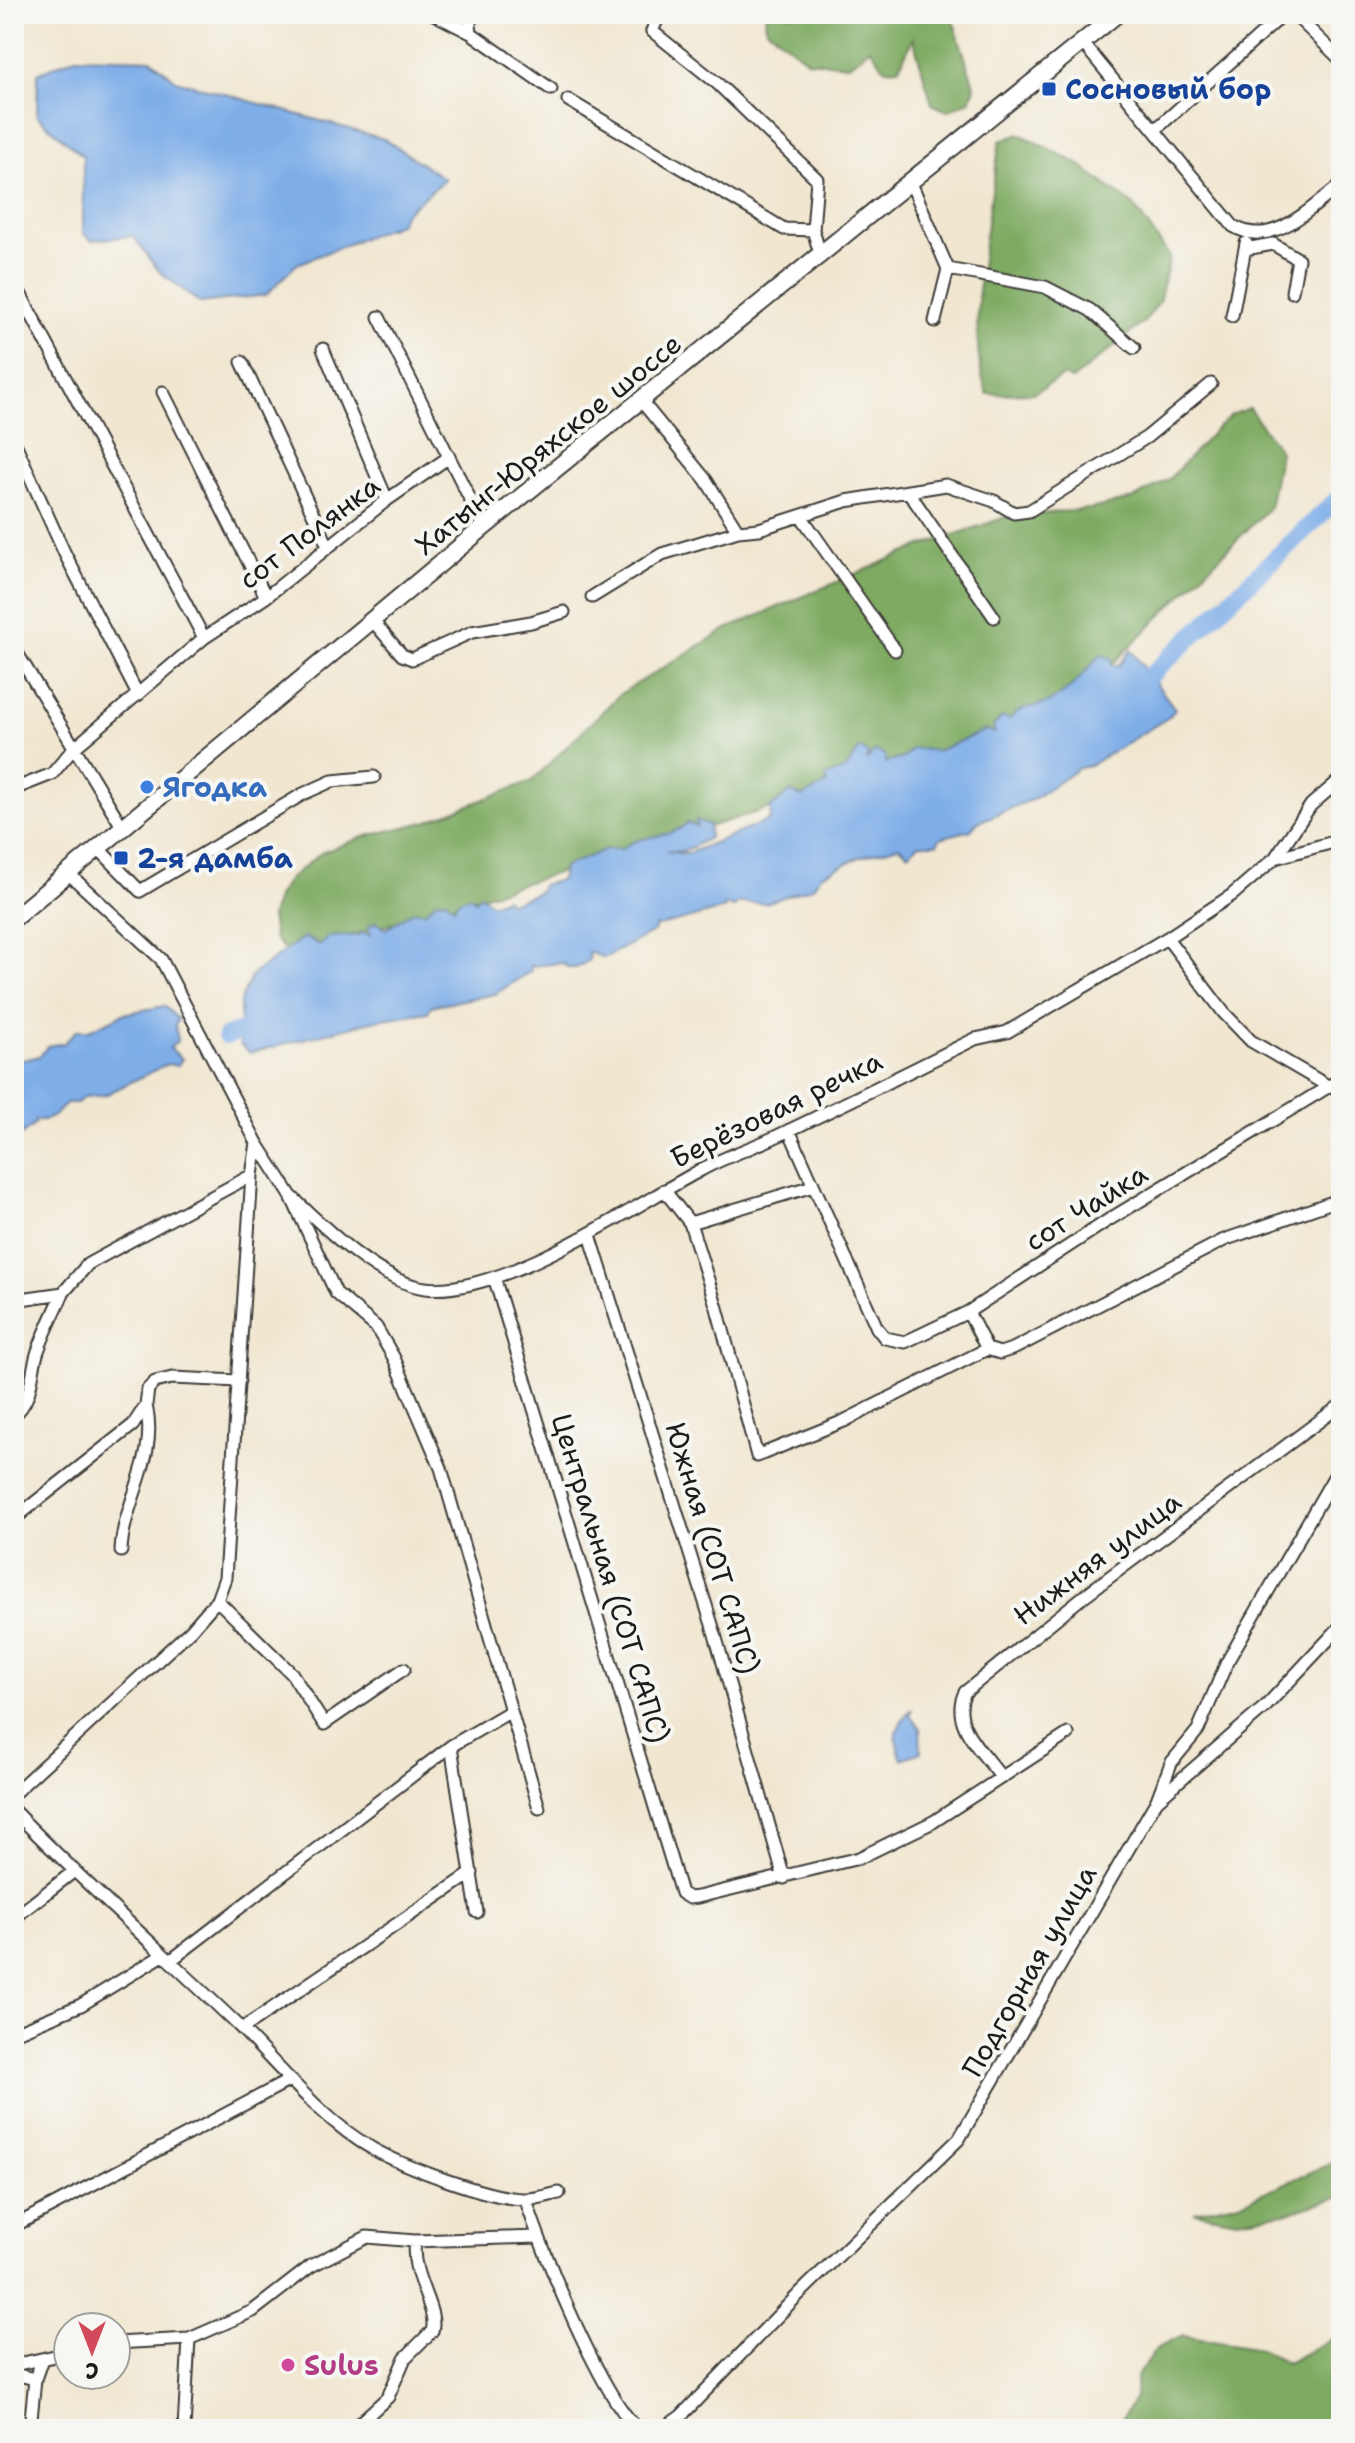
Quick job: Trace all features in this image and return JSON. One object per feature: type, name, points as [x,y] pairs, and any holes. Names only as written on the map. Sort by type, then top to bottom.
[{"type":"main road","name":"Хатынг-Юряхское шоссе","points":[[14,918],[484,527],[821,257],[1082,42],[1098,21],[1117,14]]},
{"type":"street","points":[[434,14],[471,33],[551,89]]},
{"type":"street","points":[[469,14],[471,33]]},
{"type":"street","points":[[660,14],[652,31],[718,84],[817,179],[813,230],[821,257]]},
{"type":"street","points":[[1155,130],[1284,14]]},
{"type":"street","points":[[1294,14],[1341,60]]},
{"type":"street","points":[[1082,42],[1233,226],[1248,235],[1273,234],[1341,185]]},
{"type":"street","points":[[568,100],[784,229],[813,230]]},
{"type":"street","points":[[911,183],[948,269],[935,321]]},
{"type":"street","points":[[1232,316],[1248,235]]},
{"type":"street","points":[[1245,249],[1273,244],[1298,259],[1292,292]]},
{"type":"street","points":[[948,269],[1045,287],[1090,310],[1134,348]]},
{"type":"street","points":[[14,282],[204,638]]},
{"type":"street","points":[[379,317],[484,527]]},
{"type":"street","points":[[323,349],[387,500]]},
{"type":"street","points":[[242,362],[328,546]]},
{"type":"street","points":[[592,597],[662,554],[738,531],[759,529],[846,501],[946,485],[994,501],[1014,513],[1029,511],[1147,437],[1211,384]]},
{"type":"street","points":[[163,392],[266,597]]},
{"type":"street","points":[[642,402],[706,480],[738,531]]},
{"type":"street","points":[[14,441],[65,554],[138,695]]},
{"type":"street","name":"сот Полянка","points":[[14,789],[52,774],[73,749],[204,638],[266,597],[387,500],[449,457]]},
{"type":"street","points":[[908,491],[994,617]]},
{"type":"street","points":[[801,516],[895,650]]},
{"type":"street","points":[[372,620],[402,655],[412,659],[472,632],[531,622],[564,612]]},
{"type":"street","points":[[14,648],[123,828]]},
{"type":"street","points":[[99,849],[140,891],[303,794],[332,781],[374,777]]},
{"type":"street","points":[[1275,858],[1311,805],[1341,779]]},
{"type":"street","points":[[1275,858],[1341,840]]},
{"type":"street","name":"Берёзовая речка","points":[[291,1196],[329,1231],[385,1273],[423,1288],[452,1287],[494,1277],[590,1235],[703,1168],[789,1130],[975,1039],[1007,1032],[1167,938],[1232,895],[1275,858]]},
{"type":"street","points":[[69,874],[161,959],[257,1143],[291,1196],[328,1280],[348,1305],[376,1327],[400,1372],[441,1468],[539,1808]]},
{"type":"street","points":[[1167,938],[1224,1013],[1251,1041],[1328,1086]]},
{"type":"street","name":"сот Чайка","points":[[813,1186],[877,1328],[885,1338],[905,1342],[968,1312],[1110,1219],[1341,1079]]},
{"type":"street","points":[[690,1223],[813,1186],[789,1130]]},
{"type":"street","points":[[14,1793],[153,1667],[217,1600],[229,1556],[252,1175],[257,1143]]},
{"type":"street","points":[[14,1415],[22,1408],[30,1391],[37,1352],[63,1293],[88,1264],[252,1175]]},
{"type":"street","points":[[664,1190],[690,1223],[717,1308],[757,1456],[844,1421],[987,1349],[1000,1353],[1015,1348],[1224,1240],[1341,1199]]},
{"type":"street","name":"Южная (СОТ САПС)","points":[[590,1235],[719,1647],[784,1878]]},
{"type":"street","name":"Центральная (СОТ САПС)","points":[[494,1277],[681,1893],[689,1898],[698,1897],[784,1878]]},
{"type":"street","points":[[14,1300],[63,1293]]},
{"type":"street","points":[[968,1312],[987,1349]]},
{"type":"street","points":[[121,1551],[122,1522],[136,1495],[149,1445],[148,1389],[164,1379],[239,1381]]},
{"type":"street","points":[[14,1519],[118,1439],[146,1405]]},
{"type":"street","name":"Нижняя улица","points":[[1001,1777],[960,1720],[958,1706],[965,1692],[1084,1596],[1341,1405]]},
{"type":"street","name":"Подгорная улица","points":[[663,2429],[681,2416],[799,2294],[959,2139],[1157,1800],[1171,1763],[1198,1730],[1227,1662],[1341,1465]]},
{"type":"street","points":[[217,1600],[292,1674],[324,1724],[404,1669]]},
{"type":"street","points":[[1157,1800],[1266,1706],[1341,1626]]},
{"type":"street","points":[[14,2033],[81,2005],[167,1958],[451,1746],[511,1711]]},
{"type":"street","points":[[784,1878],[859,1858],[933,1822],[1068,1734]]},
{"type":"street","points":[[451,1746],[477,1912]]},
{"type":"street","points":[[14,1811],[73,1872],[242,2029],[288,2081],[372,2149],[435,2175],[526,2200],[559,2193]]},
{"type":"street","points":[[14,1918],[73,1872]]},
{"type":"street","points":[[242,2029],[472,1873]]},
{"type":"street","points":[[14,2226],[288,2081]]},
{"type":"street","points":[[526,2200],[538,2237],[613,2400],[639,2429]]},
{"type":"street","points":[[132,2339],[189,2339],[272,2300],[286,2285],[339,2249],[367,2237],[415,2241],[538,2237]]},
{"type":"street","points":[[353,2429],[388,2397],[405,2358],[432,2331],[433,2317],[416,2277],[415,2241]]},
{"type":"street","points":[[184,2429],[189,2339]]},
{"type":"street","points":[[14,2365],[52,2357]]},
{"type":"street","points":[[30,2429],[35,2379],[42,2359]]},
{"type":"street","points":[[14,2374],[35,2379]]},
{"type":"green space","points":[[765,14],[951,14],[975,88],[969,101],[947,111],[932,104],[913,38],[899,68],[885,69],[870,48],[849,65],[808,61],[766,28]]},
{"type":"green space","points":[[1020,134],[1077,163],[1134,206],[1170,257],[1159,302],[1144,322],[1072,380],[1063,376],[1034,393],[987,394],[980,367],[978,336],[985,234],[1000,141]]},
{"type":"green space","points":[[1249,408],[1280,451],[1269,508],[1055,721],[289,955],[274,938],[271,916],[278,895],[289,879],[321,853],[363,837],[425,822],[532,781],[620,694],[727,629],[916,548],[1006,517],[1090,509],[1133,499],[1169,479],[1231,415]]},
{"type":"green space","points":[[1341,2159],[1341,2197],[1285,2213],[1237,2220],[1194,2212],[1244,2201]]},
{"type":"green space","points":[[1341,2334],[1341,2429],[1116,2429],[1135,2397],[1136,2377],[1157,2348],[1183,2336],[1260,2349],[1287,2363]]},
{"type":"water","points":[[76,57],[151,59],[176,80],[384,139],[445,179],[404,214],[399,224],[297,264],[266,295],[200,303],[159,271],[133,236],[91,240],[83,233],[83,156],[37,116],[38,73]]},
{"type":"water","points":[[1131,650],[1175,709],[1169,717],[1089,766],[1079,768],[1033,799],[978,822],[971,830],[940,838],[937,844],[919,844],[908,854],[899,846],[860,857],[821,875],[813,887],[766,903],[738,903],[733,908],[727,905],[723,909],[655,926],[655,931],[604,958],[588,952],[589,960],[576,968],[568,968],[563,963],[531,966],[531,971],[495,994],[431,1006],[428,1012],[376,1020],[250,1053],[240,1045],[240,1001],[252,975],[304,937],[320,945],[328,937],[359,935],[361,932],[370,935],[368,927],[376,922],[386,929],[413,911],[426,911],[436,901],[446,900],[454,907],[459,900],[470,896],[475,900],[480,895],[492,904],[505,898],[510,903],[539,892],[542,885],[561,880],[563,867],[607,849],[622,849],[637,841],[672,832],[687,823],[697,826],[696,820],[709,825],[709,838],[684,851],[666,851],[686,854],[770,820],[771,807],[790,792],[802,797],[827,784],[826,777],[847,768],[860,748],[869,755],[866,761],[875,751],[885,755],[885,763],[903,758],[913,748],[937,751],[986,730],[995,733],[993,727],[1002,717],[1010,719],[1019,711],[1049,702],[1064,693],[1100,655],[1112,658],[1112,665],[1118,666]]},
{"type":"water","points":[[164,1006],[178,1019],[175,1025],[178,1040],[170,1048],[182,1059],[177,1066],[167,1064],[105,1095],[66,1103],[53,1116],[35,1120],[35,1124],[14,1141],[14,1062],[40,1056],[48,1046],[64,1043],[77,1030],[89,1030],[123,1014]]},
{"type":"water","points":[[912,1708],[910,1715],[920,1728],[921,1752],[902,1759],[897,1732]]},
{"type":"waterway","points":[[1136,689],[1341,496]]},
{"type":"waterway","points":[[226,1036],[263,1024]]},
{"type":"place","name":"Сосновый бор","points":[[1049,89]]},
{"type":"place","name":"Ягодка","points":[[147,787]]},
{"type":"place","name":"2-я дамба","points":[[121,858]]},
{"type":"place","name":"Sulus","points":[[288,2365]]}]
